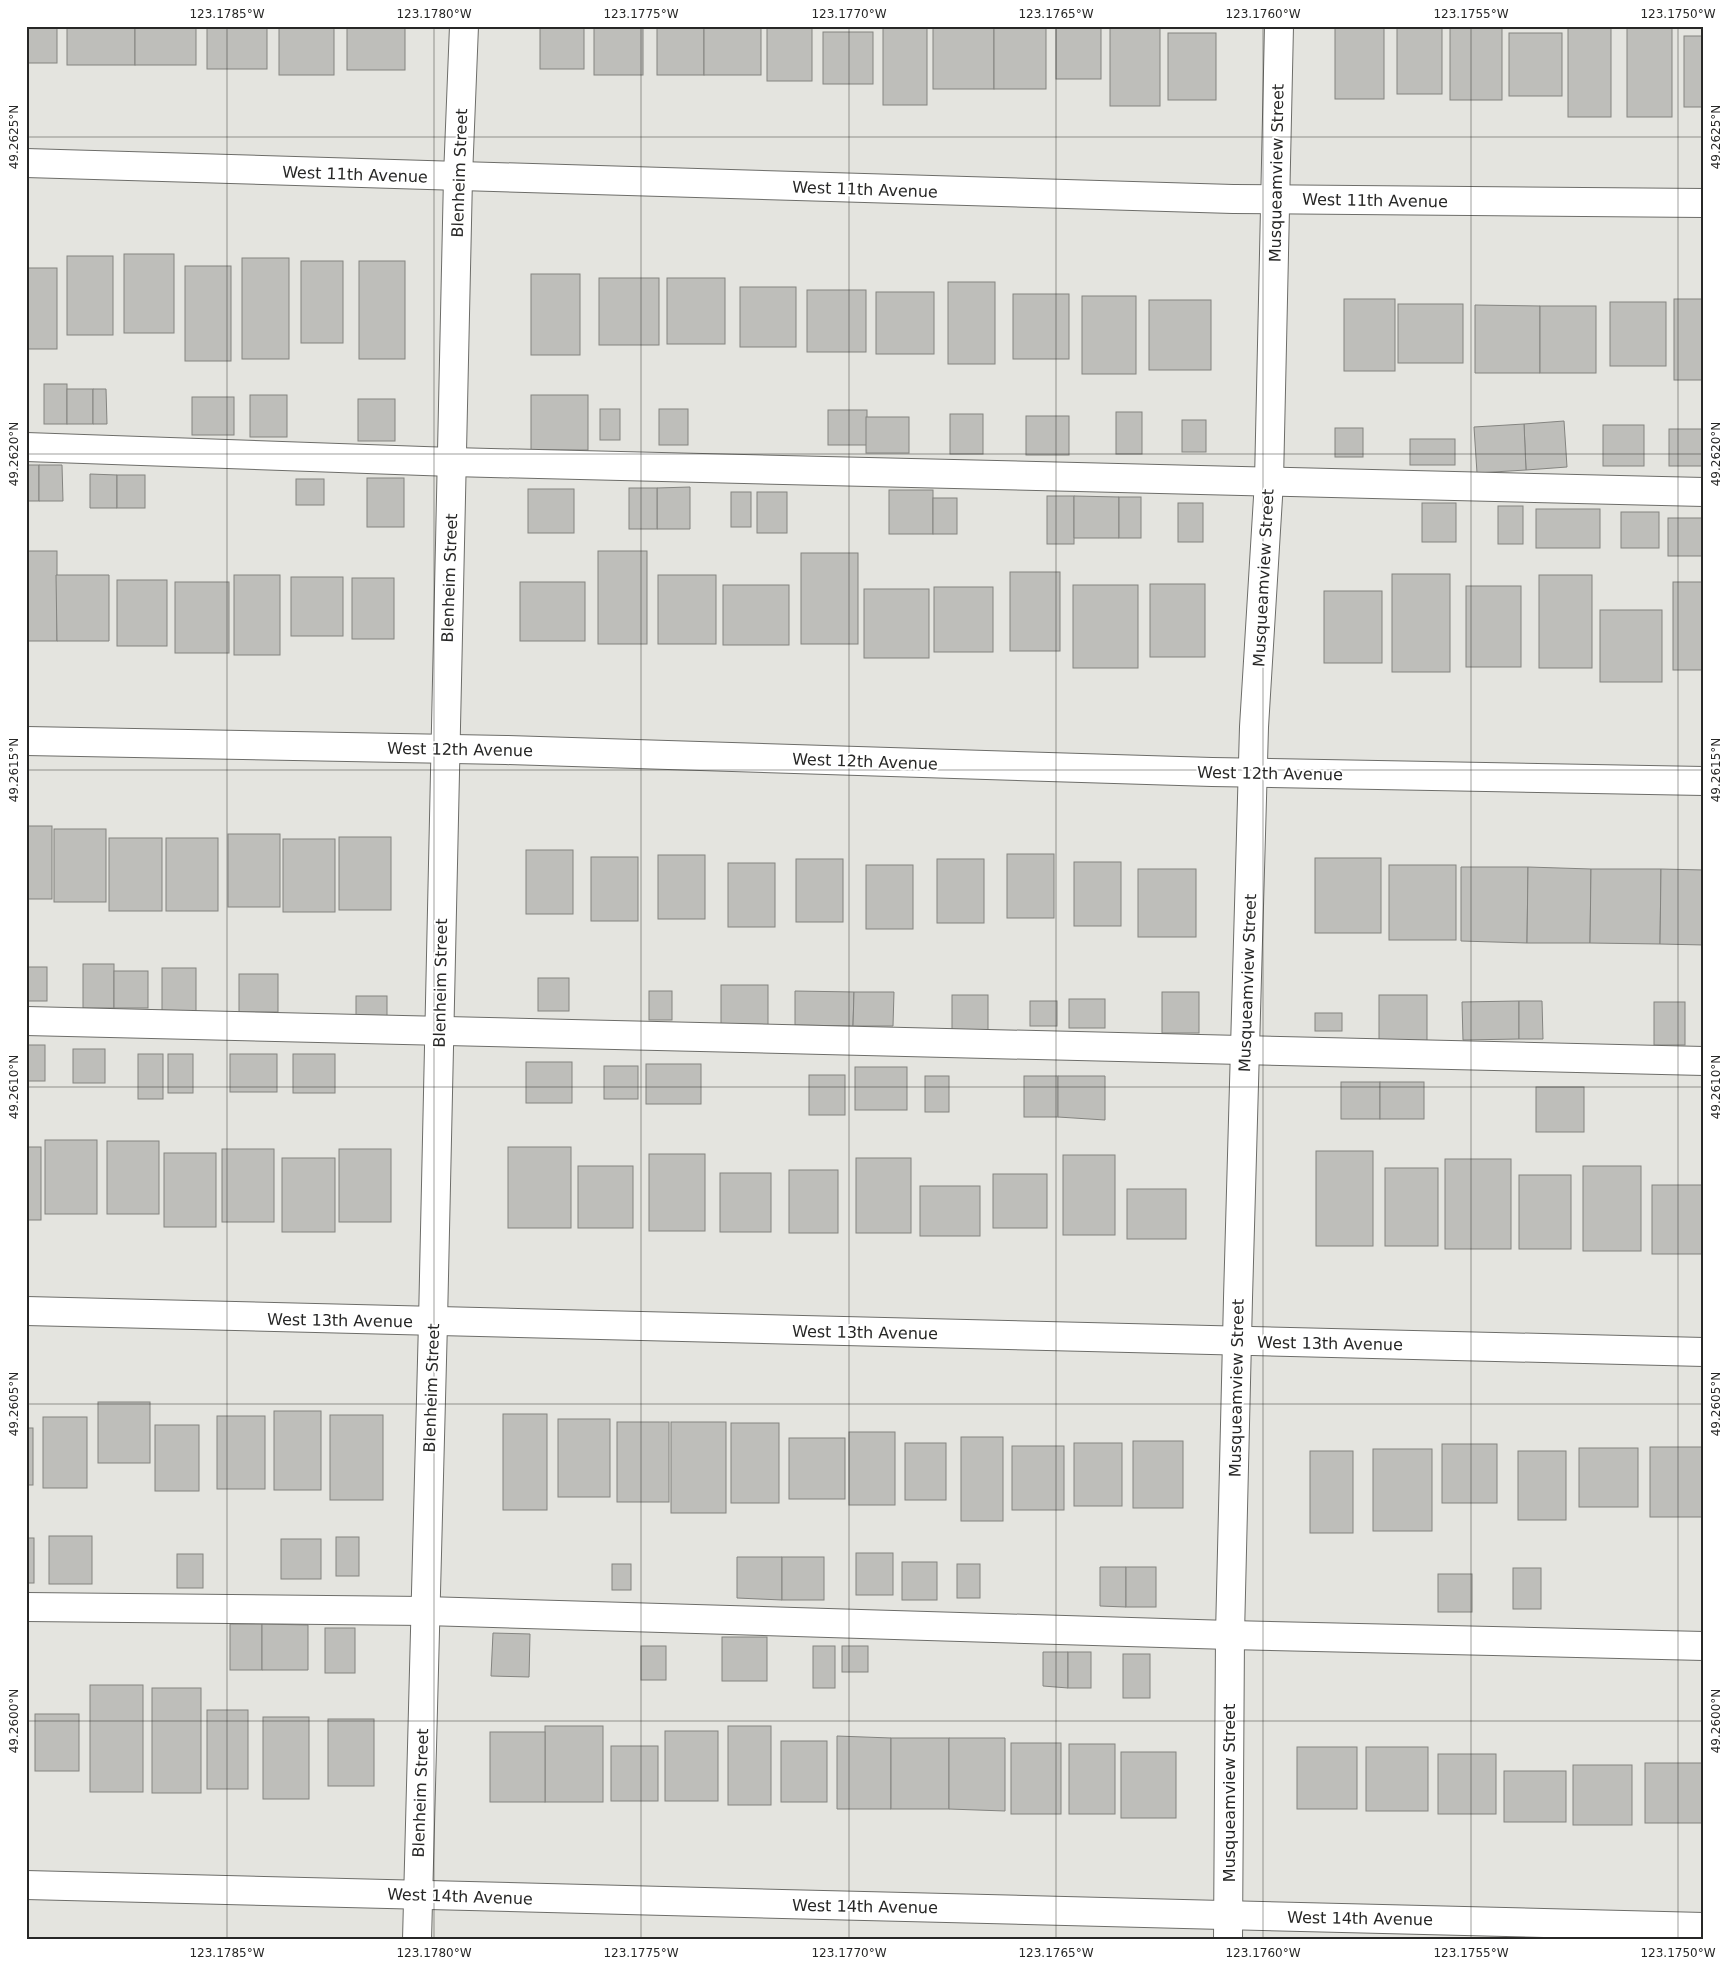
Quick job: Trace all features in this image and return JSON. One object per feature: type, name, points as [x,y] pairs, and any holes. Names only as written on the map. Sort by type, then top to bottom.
[{"type":"street","name":"Blenheim Street","points":[[417,1940],[433,1322],[458,177],[464,26]]},
{"type":"street","name":"Musqueamview Street","points":[[1228,1927],[1230,1635],[1252,773],[1269,481],[1279,26]]},
{"type":"street","name":"West 11th Avenue","points":[[26,163],[458,177],[1276,199],[1704,203]]},
{"type":"street","points":[[26,447],[452,462],[1704,492]]},
{"type":"street","name":"West 12th Avenue","points":[[26,741],[445,748],[1252,773],[1704,781]]},
{"type":"street","points":[[26,1021],[1704,1061]]},
{"type":"street","name":"West 13th Avenue","points":[[26,1311],[1704,1352]]},
{"type":"street","points":[[26,1607],[425,1611],[1230,1635],[1704,1646]]},
{"type":"street","name":"West 14th Avenue","points":[[26,1885],[418,1895],[1228,1927],[1704,1927]]},
{"type":"building","points":[[26,26],[57,26],[57,63],[26,63]]},
{"type":"building","points":[[67,26],[135,26],[135,65],[67,65]]},
{"type":"building","points":[[135,26],[196,26],[196,65],[135,65]]},
{"type":"building","points":[[207,26],[267,26],[267,69],[207,69]]},
{"type":"building","points":[[279,26],[334,26],[334,75],[279,75]]},
{"type":"building","points":[[347,26],[405,26],[405,70],[347,70]]},
{"type":"building","points":[[540,26],[584,26],[584,69],[540,69]]},
{"type":"building","points":[[594,26],[643,26],[643,75],[594,75]]},
{"type":"building","points":[[657,26],[704,26],[704,75],[657,75]]},
{"type":"building","points":[[704,26],[761,26],[761,75],[704,75]]},
{"type":"building","points":[[767,26],[812,26],[812,81],[767,81]]},
{"type":"building","points":[[883,26],[927,26],[927,105],[883,105]]},
{"type":"building","points":[[933,26],[994,26],[994,89],[933,89]]},
{"type":"building","points":[[994,26],[1046,26],[1046,89],[994,89]]},
{"type":"building","points":[[1056,26],[1101,26],[1101,79],[1056,79]]},
{"type":"building","points":[[1110,26],[1160,26],[1160,106],[1110,106]]},
{"type":"building","points":[[1335,26],[1384,26],[1384,99],[1335,99]]},
{"type":"building","points":[[1397,26],[1442,26],[1442,94],[1397,94]]},
{"type":"building","points":[[1450,26],[1502,26],[1502,100],[1450,100]]},
{"type":"building","points":[[1568,26],[1611,26],[1611,117],[1568,117]]},
{"type":"building","points":[[1627,28],[1672,28],[1672,117],[1627,117]]},
{"type":"building","points":[[823,32],[873,32],[873,84],[823,84]]},
{"type":"building","points":[[1168,33],[1216,33],[1216,100],[1168,100]]},
{"type":"building","points":[[1509,33],[1562,33],[1562,96],[1509,96]]},
{"type":"building","points":[[1684,36],[1704,36],[1704,107],[1684,107]]},
{"type":"building","points":[[124,254],[174,254],[174,333],[124,333]]},
{"type":"building","points":[[67,256],[113,256],[113,335],[67,335]]},
{"type":"building","points":[[242,258],[289,258],[289,359],[242,359]]},
{"type":"building","points":[[301,261],[343,261],[343,343],[301,343]]},
{"type":"building","points":[[359,261],[405,261],[405,359],[359,359]]},
{"type":"building","points":[[185,266],[231,266],[231,361],[185,361]]},
{"type":"building","points":[[26,268],[57,268],[57,349],[26,349]]},
{"type":"building","points":[[531,274],[580,274],[580,355],[531,355]]},
{"type":"building","points":[[599,278],[659,278],[659,345],[599,345]]},
{"type":"building","points":[[667,278],[725,278],[725,344],[667,344]]},
{"type":"building","points":[[948,282],[995,282],[995,364],[948,364]]},
{"type":"building","points":[[740,287],[796,287],[796,347],[740,347]]},
{"type":"building","points":[[807,290],[866,290],[866,352],[807,352]]},
{"type":"building","points":[[876,292],[934,292],[934,354],[876,354]]},
{"type":"building","points":[[1013,294],[1069,294],[1069,359],[1013,359]]},
{"type":"building","points":[[1082,296],[1136,296],[1136,374],[1082,374]]},
{"type":"building","points":[[1344,299],[1395,299],[1395,371],[1344,371]]},
{"type":"building","points":[[1674,299],[1704,299],[1704,380],[1674,380]]},
{"type":"building","points":[[1149,300],[1211,300],[1211,370],[1149,370]]},
{"type":"building","points":[[1610,302],[1666,302],[1666,366],[1610,366]]},
{"type":"building","points":[[1398,304],[1463,304],[1463,363],[1398,363]]},
{"type":"building","points":[[1475,305],[1540,306],[1540,373],[1475,373]]},
{"type":"building","points":[[1540,306],[1596,306],[1596,373],[1540,373]]},
{"type":"building","points":[[44,384],[67,384],[67,424],[44,424]]},
{"type":"building","points":[[67,389],[93,389],[93,424],[67,424]]},
{"type":"building","points":[[93,389],[106,389],[107,424],[93,424]]},
{"type":"building","points":[[250,395],[287,395],[287,437],[250,437]]},
{"type":"building","points":[[531,395],[588,395],[588,450],[531,450]]},
{"type":"building","points":[[192,397],[234,397],[234,435],[192,435]]},
{"type":"building","points":[[358,399],[395,399],[395,441],[358,441]]},
{"type":"building","points":[[600,409],[620,409],[620,440],[600,440]]},
{"type":"building","points":[[659,409],[688,409],[688,445],[659,445]]},
{"type":"building","points":[[828,410],[867,410],[867,445],[828,445]]},
{"type":"building","points":[[1116,412],[1142,412],[1142,454],[1116,454]]},
{"type":"building","points":[[950,414],[983,414],[983,454],[950,454]]},
{"type":"building","points":[[1026,416],[1069,416],[1069,455],[1026,455]]},
{"type":"building","points":[[866,417],[909,417],[909,453],[866,453]]},
{"type":"building","points":[[1182,420],[1206,420],[1206,452],[1182,452]]},
{"type":"building","points":[[1564,421],[1567,467],[1526,470],[1524,424]]},
{"type":"building","points":[[1524,424],[1526,470],[1477,473],[1474,427]]},
{"type":"building","points":[[1603,425],[1644,425],[1644,466],[1603,466]]},
{"type":"building","points":[[1335,428],[1363,428],[1363,457],[1335,457]]},
{"type":"building","points":[[1669,429],[1704,429],[1704,466],[1669,466]]},
{"type":"building","points":[[1410,439],[1455,439],[1455,465],[1410,465]]},
{"type":"building","points":[[26,465],[39,465],[39,501],[26,501]]},
{"type":"building","points":[[39,465],[62,465],[63,501],[39,501]]},
{"type":"building","points":[[90,474],[117,475],[117,508],[90,508]]},
{"type":"building","points":[[117,475],[145,475],[145,508],[117,508]]},
{"type":"building","points":[[367,478],[404,478],[404,527],[367,527]]},
{"type":"building","points":[[296,479],[324,479],[324,505],[296,505]]},
{"type":"building","points":[[690,487],[690,529],[657,529],[657,488]]},
{"type":"building","points":[[629,488],[657,488],[657,529],[629,529]]},
{"type":"building","points":[[528,489],[574,489],[574,533],[528,533]]},
{"type":"building","points":[[889,490],[933,490],[933,534],[889,534]]},
{"type":"building","points":[[731,492],[751,492],[751,527],[731,527]]},
{"type":"building","points":[[757,492],[787,492],[787,533],[757,533]]},
{"type":"building","points":[[1047,496],[1074,496],[1074,544],[1047,544]]},
{"type":"building","points":[[1074,496],[1119,497],[1119,538],[1074,538]]},
{"type":"building","points":[[1119,497],[1141,497],[1141,538],[1119,538]]},
{"type":"building","points":[[933,498],[957,498],[957,534],[933,534]]},
{"type":"building","points":[[1178,503],[1203,503],[1203,542],[1178,542]]},
{"type":"building","points":[[1422,503],[1456,503],[1456,542],[1422,542]]},
{"type":"building","points":[[1498,506],[1523,506],[1523,544],[1498,544]]},
{"type":"building","points":[[1536,509],[1600,509],[1600,548],[1536,548]]},
{"type":"building","points":[[1621,512],[1659,512],[1659,548],[1621,548]]},
{"type":"building","points":[[1668,518],[1704,518],[1704,556],[1668,556]]},
{"type":"building","points":[[26,551],[57,551],[57,641],[26,641]]},
{"type":"building","points":[[598,551],[647,551],[647,644],[598,644]]},
{"type":"building","points":[[801,553],[858,553],[858,644],[801,644]]},
{"type":"building","points":[[1010,572],[1060,572],[1060,651],[1010,651]]},
{"type":"building","points":[[1392,574],[1450,574],[1450,672],[1392,672]]},
{"type":"building","points":[[56,575],[109,575],[109,641],[57,641]]},
{"type":"building","points":[[234,575],[280,575],[280,655],[234,655]]},
{"type":"building","points":[[658,575],[716,575],[716,644],[658,644]]},
{"type":"building","points":[[1539,575],[1592,575],[1592,668],[1539,668]]},
{"type":"building","points":[[291,577],[343,577],[343,636],[291,636]]},
{"type":"building","points":[[352,578],[394,578],[394,639],[352,639]]},
{"type":"building","points":[[117,580],[167,580],[167,646],[117,646]]},
{"type":"building","points":[[175,582],[229,582],[229,653],[175,653]]},
{"type":"building","points":[[520,582],[585,582],[585,641],[520,641]]},
{"type":"building","points":[[1673,582],[1704,582],[1704,670],[1673,670]]},
{"type":"building","points":[[1150,584],[1205,584],[1205,657],[1150,657]]},
{"type":"building","points":[[723,585],[789,585],[789,645],[723,645]]},
{"type":"building","points":[[1073,585],[1138,585],[1138,668],[1073,668]]},
{"type":"building","points":[[1466,586],[1521,586],[1521,667],[1466,667]]},
{"type":"building","points":[[934,587],[993,587],[993,652],[934,652]]},
{"type":"building","points":[[864,589],[929,589],[929,658],[864,658]]},
{"type":"building","points":[[1324,591],[1382,591],[1382,663],[1324,663]]},
{"type":"building","points":[[1600,610],[1662,610],[1662,682],[1600,682]]},
{"type":"building","points":[[26,826],[52,826],[52,899],[26,899]]},
{"type":"building","points":[[54,829],[106,829],[106,902],[54,902]]},
{"type":"building","points":[[228,834],[280,834],[280,907],[228,907]]},
{"type":"building","points":[[339,837],[391,837],[391,910],[339,910]]},
{"type":"building","points":[[109,838],[162,838],[162,911],[109,911]]},
{"type":"building","points":[[166,838],[218,838],[218,911],[166,911]]},
{"type":"building","points":[[283,839],[335,839],[335,912],[283,912]]},
{"type":"building","points":[[526,850],[573,850],[573,914],[526,914]]},
{"type":"building","points":[[1007,854],[1054,854],[1054,918],[1007,918]]},
{"type":"building","points":[[658,855],[705,855],[705,919],[658,919]]},
{"type":"building","points":[[591,857],[638,857],[638,921],[591,921]]},
{"type":"building","points":[[1315,858],[1381,858],[1381,933],[1315,933]]},
{"type":"building","points":[[796,859],[843,859],[843,922],[796,922]]},
{"type":"building","points":[[937,859],[984,859],[984,923],[937,923]]},
{"type":"building","points":[[1074,862],[1121,862],[1121,926],[1074,926]]},
{"type":"building","points":[[728,863],[775,863],[775,927],[728,927]]},
{"type":"building","points":[[866,865],[913,865],[913,929],[866,929]]},
{"type":"building","points":[[1389,865],[1456,865],[1456,940],[1389,940]]},
{"type":"building","points":[[1461,867],[1528,867],[1527,943],[1461,941]]},
{"type":"building","points":[[1528,867],[1591,869],[1590,943],[1527,943]]},
{"type":"building","points":[[1138,869],[1196,869],[1196,937],[1138,937]]},
{"type":"building","points":[[1591,869],[1661,869],[1660,944],[1590,943]]},
{"type":"building","points":[[1661,869],[1704,870],[1704,945],[1660,944]]},
{"type":"building","points":[[83,964],[114,964],[114,1008],[83,1008]]},
{"type":"building","points":[[26,967],[47,967],[47,1001],[26,1001]]},
{"type":"building","points":[[162,968],[196,968],[196,1011],[162,1011]]},
{"type":"building","points":[[114,971],[148,971],[148,1008],[114,1008]]},
{"type":"building","points":[[239,974],[278,974],[278,1012],[239,1012]]},
{"type":"building","points":[[538,978],[569,978],[569,1011],[538,1011]]},
{"type":"building","points":[[721,985],[768,985],[768,1025],[721,1025]]},
{"type":"building","points":[[649,991],[672,991],[672,1020],[649,1020]]},
{"type":"building","points":[[795,991],[854,992],[853,1026],[795,1025]]},
{"type":"building","points":[[854,992],[894,992],[893,1026],[853,1026]]},
{"type":"building","points":[[1162,992],[1199,992],[1199,1033],[1162,1033]]},
{"type":"building","points":[[952,995],[988,995],[988,1030],[952,1030]]},
{"type":"building","points":[[1379,995],[1427,995],[1427,1043],[1379,1043]]},
{"type":"building","points":[[356,996],[387,996],[387,1017],[356,1017]]},
{"type":"building","points":[[1069,999],[1105,999],[1105,1028],[1069,1028]]},
{"type":"building","points":[[1030,1001],[1057,1001],[1057,1026],[1030,1026]]},
{"type":"building","points":[[1519,1001],[1519,1039],[1463,1040],[1462,1002]]},
{"type":"building","points":[[1519,1001],[1542,1001],[1543,1039],[1519,1039]]},
{"type":"building","points":[[1654,1002],[1685,1002],[1685,1045],[1654,1045]]},
{"type":"building","points":[[1315,1013],[1342,1013],[1342,1031],[1315,1031]]},
{"type":"building","points":[[26,1045],[45,1045],[45,1081],[26,1081]]},
{"type":"building","points":[[73,1049],[105,1049],[105,1083],[73,1083]]},
{"type":"building","points":[[138,1054],[163,1054],[163,1099],[138,1099]]},
{"type":"building","points":[[168,1054],[193,1054],[193,1093],[168,1093]]},
{"type":"building","points":[[230,1054],[277,1054],[277,1092],[230,1092]]},
{"type":"building","points":[[293,1054],[335,1054],[335,1093],[293,1093]]},
{"type":"building","points":[[526,1062],[572,1062],[572,1103],[526,1103]]},
{"type":"building","points":[[646,1064],[701,1064],[701,1104],[646,1104]]},
{"type":"building","points":[[604,1066],[638,1066],[638,1099],[604,1099]]},
{"type":"building","points":[[855,1067],[907,1067],[907,1110],[855,1110]]},
{"type":"building","points":[[809,1075],[845,1075],[845,1115],[809,1115]]},
{"type":"building","points":[[925,1076],[949,1076],[949,1112],[925,1112]]},
{"type":"building","points":[[1024,1076],[1058,1076],[1058,1117],[1024,1117]]},
{"type":"building","points":[[1058,1076],[1105,1076],[1105,1120],[1058,1117]]},
{"type":"building","points":[[1341,1082],[1380,1082],[1380,1119],[1341,1119]]},
{"type":"building","points":[[1380,1082],[1424,1082],[1424,1119],[1380,1119]]},
{"type":"building","points":[[1536,1087],[1584,1087],[1584,1132],[1536,1132]]},
{"type":"building","points":[[45,1140],[97,1140],[97,1214],[45,1214]]},
{"type":"building","points":[[107,1141],[159,1141],[159,1214],[107,1214]]},
{"type":"building","points":[[26,1147],[41,1147],[41,1220],[26,1220]]},
{"type":"building","points":[[508,1147],[571,1147],[571,1228],[508,1228]]},
{"type":"building","points":[[222,1149],[274,1149],[274,1222],[222,1222]]},
{"type":"building","points":[[339,1149],[391,1149],[391,1222],[339,1222]]},
{"type":"building","points":[[1316,1151],[1373,1151],[1373,1246],[1316,1246]]},
{"type":"building","points":[[164,1153],[216,1153],[216,1227],[164,1227]]},
{"type":"building","points":[[649,1154],[705,1154],[705,1231],[649,1231]]},
{"type":"building","points":[[1063,1155],[1115,1155],[1115,1235],[1063,1235]]},
{"type":"building","points":[[282,1158],[335,1158],[335,1232],[282,1232]]},
{"type":"building","points":[[856,1158],[911,1158],[911,1233],[856,1233]]},
{"type":"building","points":[[1445,1159],[1511,1159],[1511,1249],[1445,1249]]},
{"type":"building","points":[[578,1166],[633,1166],[633,1228],[578,1228]]},
{"type":"building","points":[[1583,1166],[1641,1166],[1641,1251],[1583,1251]]},
{"type":"building","points":[[1385,1168],[1438,1168],[1438,1246],[1385,1246]]},
{"type":"building","points":[[789,1170],[838,1170],[838,1233],[789,1233]]},
{"type":"building","points":[[720,1173],[771,1173],[771,1232],[720,1232]]},
{"type":"building","points":[[993,1174],[1047,1174],[1047,1228],[993,1228]]},
{"type":"building","points":[[1519,1175],[1571,1175],[1571,1249],[1519,1249]]},
{"type":"building","points":[[1652,1185],[1702,1185],[1702,1254],[1652,1254]]},
{"type":"building","points":[[920,1186],[980,1186],[980,1236],[920,1236]]},
{"type":"building","points":[[1127,1189],[1186,1189],[1186,1239],[1127,1239]]},
{"type":"building","points":[[98,1402],[150,1402],[150,1463],[98,1463]]},
{"type":"building","points":[[274,1411],[321,1411],[321,1490],[274,1490]]},
{"type":"building","points":[[503,1414],[547,1414],[547,1510],[503,1510]]},
{"type":"building","points":[[330,1415],[383,1415],[383,1500],[330,1500]]},
{"type":"building","points":[[217,1416],[265,1416],[265,1489],[217,1489]]},
{"type":"building","points":[[43,1417],[87,1417],[87,1488],[43,1488]]},
{"type":"building","points":[[558,1419],[610,1419],[610,1497],[558,1497]]},
{"type":"building","points":[[617,1422],[669,1422],[669,1502],[617,1502]]},
{"type":"building","points":[[671,1422],[726,1422],[726,1513],[671,1513]]},
{"type":"building","points":[[731,1423],[779,1423],[779,1503],[731,1503]]},
{"type":"building","points":[[155,1425],[199,1425],[199,1491],[155,1491]]},
{"type":"building","points":[[26,1428],[33,1428],[33,1485],[26,1485]]},
{"type":"building","points":[[849,1432],[895,1432],[895,1505],[849,1505]]},
{"type":"building","points":[[961,1437],[1003,1437],[1003,1521],[961,1521]]},
{"type":"building","points":[[789,1438],[845,1438],[845,1499],[789,1499]]},
{"type":"building","points":[[1133,1441],[1183,1441],[1183,1508],[1133,1508]]},
{"type":"building","points":[[905,1443],[946,1443],[946,1500],[905,1500]]},
{"type":"building","points":[[1074,1443],[1122,1443],[1122,1506],[1074,1506]]},
{"type":"building","points":[[1442,1444],[1497,1444],[1497,1503],[1442,1503]]},
{"type":"building","points":[[1012,1446],[1064,1446],[1064,1510],[1012,1510]]},
{"type":"building","points":[[1650,1447],[1703,1447],[1703,1517],[1650,1517]]},
{"type":"building","points":[[1579,1448],[1638,1448],[1638,1507],[1579,1507]]},
{"type":"building","points":[[1373,1449],[1432,1449],[1432,1531],[1373,1531]]},
{"type":"building","points":[[1310,1451],[1353,1451],[1353,1533],[1310,1533]]},
{"type":"building","points":[[1518,1451],[1566,1451],[1566,1520],[1518,1520]]},
{"type":"building","points":[[49,1536],[92,1536],[92,1584],[49,1584]]},
{"type":"building","points":[[336,1537],[359,1537],[359,1576],[336,1576]]},
{"type":"building","points":[[26,1538],[34,1538],[34,1583],[26,1583]]},
{"type":"building","points":[[281,1539],[321,1539],[321,1579],[281,1579]]},
{"type":"building","points":[[856,1553],[893,1553],[893,1595],[856,1595]]},
{"type":"building","points":[[177,1554],[203,1554],[203,1588],[177,1588]]},
{"type":"building","points":[[737,1557],[782,1557],[782,1600],[737,1598]]},
{"type":"building","points":[[782,1557],[824,1557],[824,1600],[782,1600]]},
{"type":"building","points":[[902,1562],[937,1562],[937,1600],[902,1600]]},
{"type":"building","points":[[612,1564],[631,1564],[631,1590],[612,1590]]},
{"type":"building","points":[[957,1564],[980,1564],[980,1598],[957,1598]]},
{"type":"building","points":[[1100,1567],[1126,1567],[1126,1607],[1100,1606]]},
{"type":"building","points":[[1126,1567],[1156,1567],[1156,1607],[1126,1607]]},
{"type":"building","points":[[1513,1568],[1541,1568],[1541,1609],[1513,1609]]},
{"type":"building","points":[[1438,1574],[1472,1574],[1472,1612],[1438,1612]]},
{"type":"building","points":[[230,1624],[262,1624],[262,1670],[230,1670]]},
{"type":"building","points":[[262,1624],[308,1625],[308,1670],[262,1670]]},
{"type":"building","points":[[325,1628],[355,1628],[355,1673],[325,1673]]},
{"type":"building","points":[[493,1633],[530,1634],[529,1677],[491,1676]]},
{"type":"building","points":[[722,1637],[767,1637],[767,1681],[722,1681]]},
{"type":"building","points":[[641,1646],[666,1646],[666,1680],[641,1680]]},
{"type":"building","points":[[813,1646],[835,1646],[835,1688],[813,1688]]},
{"type":"building","points":[[842,1646],[868,1646],[868,1672],[842,1672]]},
{"type":"building","points":[[1043,1652],[1068,1652],[1068,1688],[1043,1686]]},
{"type":"building","points":[[1068,1652],[1091,1652],[1091,1688],[1068,1688]]},
{"type":"building","points":[[1123,1654],[1150,1654],[1150,1698],[1123,1698]]},
{"type":"building","points":[[90,1685],[143,1685],[143,1792],[90,1792]]},
{"type":"building","points":[[152,1688],[201,1688],[201,1793],[152,1793]]},
{"type":"building","points":[[207,1710],[248,1710],[248,1789],[207,1789]]},
{"type":"building","points":[[35,1714],[79,1714],[79,1771],[35,1771]]},
{"type":"building","points":[[263,1717],[309,1717],[309,1799],[263,1799]]},
{"type":"building","points":[[328,1719],[374,1719],[374,1786],[328,1786]]},
{"type":"building","points":[[545,1726],[603,1726],[603,1802],[545,1802]]},
{"type":"building","points":[[728,1726],[771,1726],[771,1805],[728,1805]]},
{"type":"building","points":[[665,1731],[718,1731],[718,1801],[665,1801]]},
{"type":"building","points":[[490,1732],[545,1732],[545,1802],[490,1802]]},
{"type":"building","points":[[837,1736],[891,1738],[891,1809],[837,1809]]},
{"type":"building","points":[[891,1738],[949,1738],[949,1809],[891,1809]]},
{"type":"building","points":[[949,1738],[1005,1738],[1005,1811],[949,1809]]},
{"type":"building","points":[[781,1741],[827,1741],[827,1802],[781,1802]]},
{"type":"building","points":[[1011,1743],[1061,1743],[1061,1814],[1011,1814]]},
{"type":"building","points":[[1069,1744],[1115,1744],[1115,1814],[1069,1814]]},
{"type":"building","points":[[611,1746],[658,1746],[658,1801],[611,1801]]},
{"type":"building","points":[[1297,1747],[1357,1747],[1357,1809],[1297,1809]]},
{"type":"building","points":[[1366,1747],[1428,1747],[1428,1811],[1366,1811]]},
{"type":"building","points":[[1121,1752],[1176,1752],[1176,1818],[1121,1818]]},
{"type":"building","points":[[1438,1754],[1496,1754],[1496,1814],[1438,1814]]},
{"type":"building","points":[[1645,1763],[1703,1763],[1703,1823],[1645,1823]]},
{"type":"building","points":[[1573,1765],[1632,1765],[1632,1825],[1573,1825]]},
{"type":"building","points":[[1504,1771],[1566,1771],[1566,1822],[1504,1822]]}]
